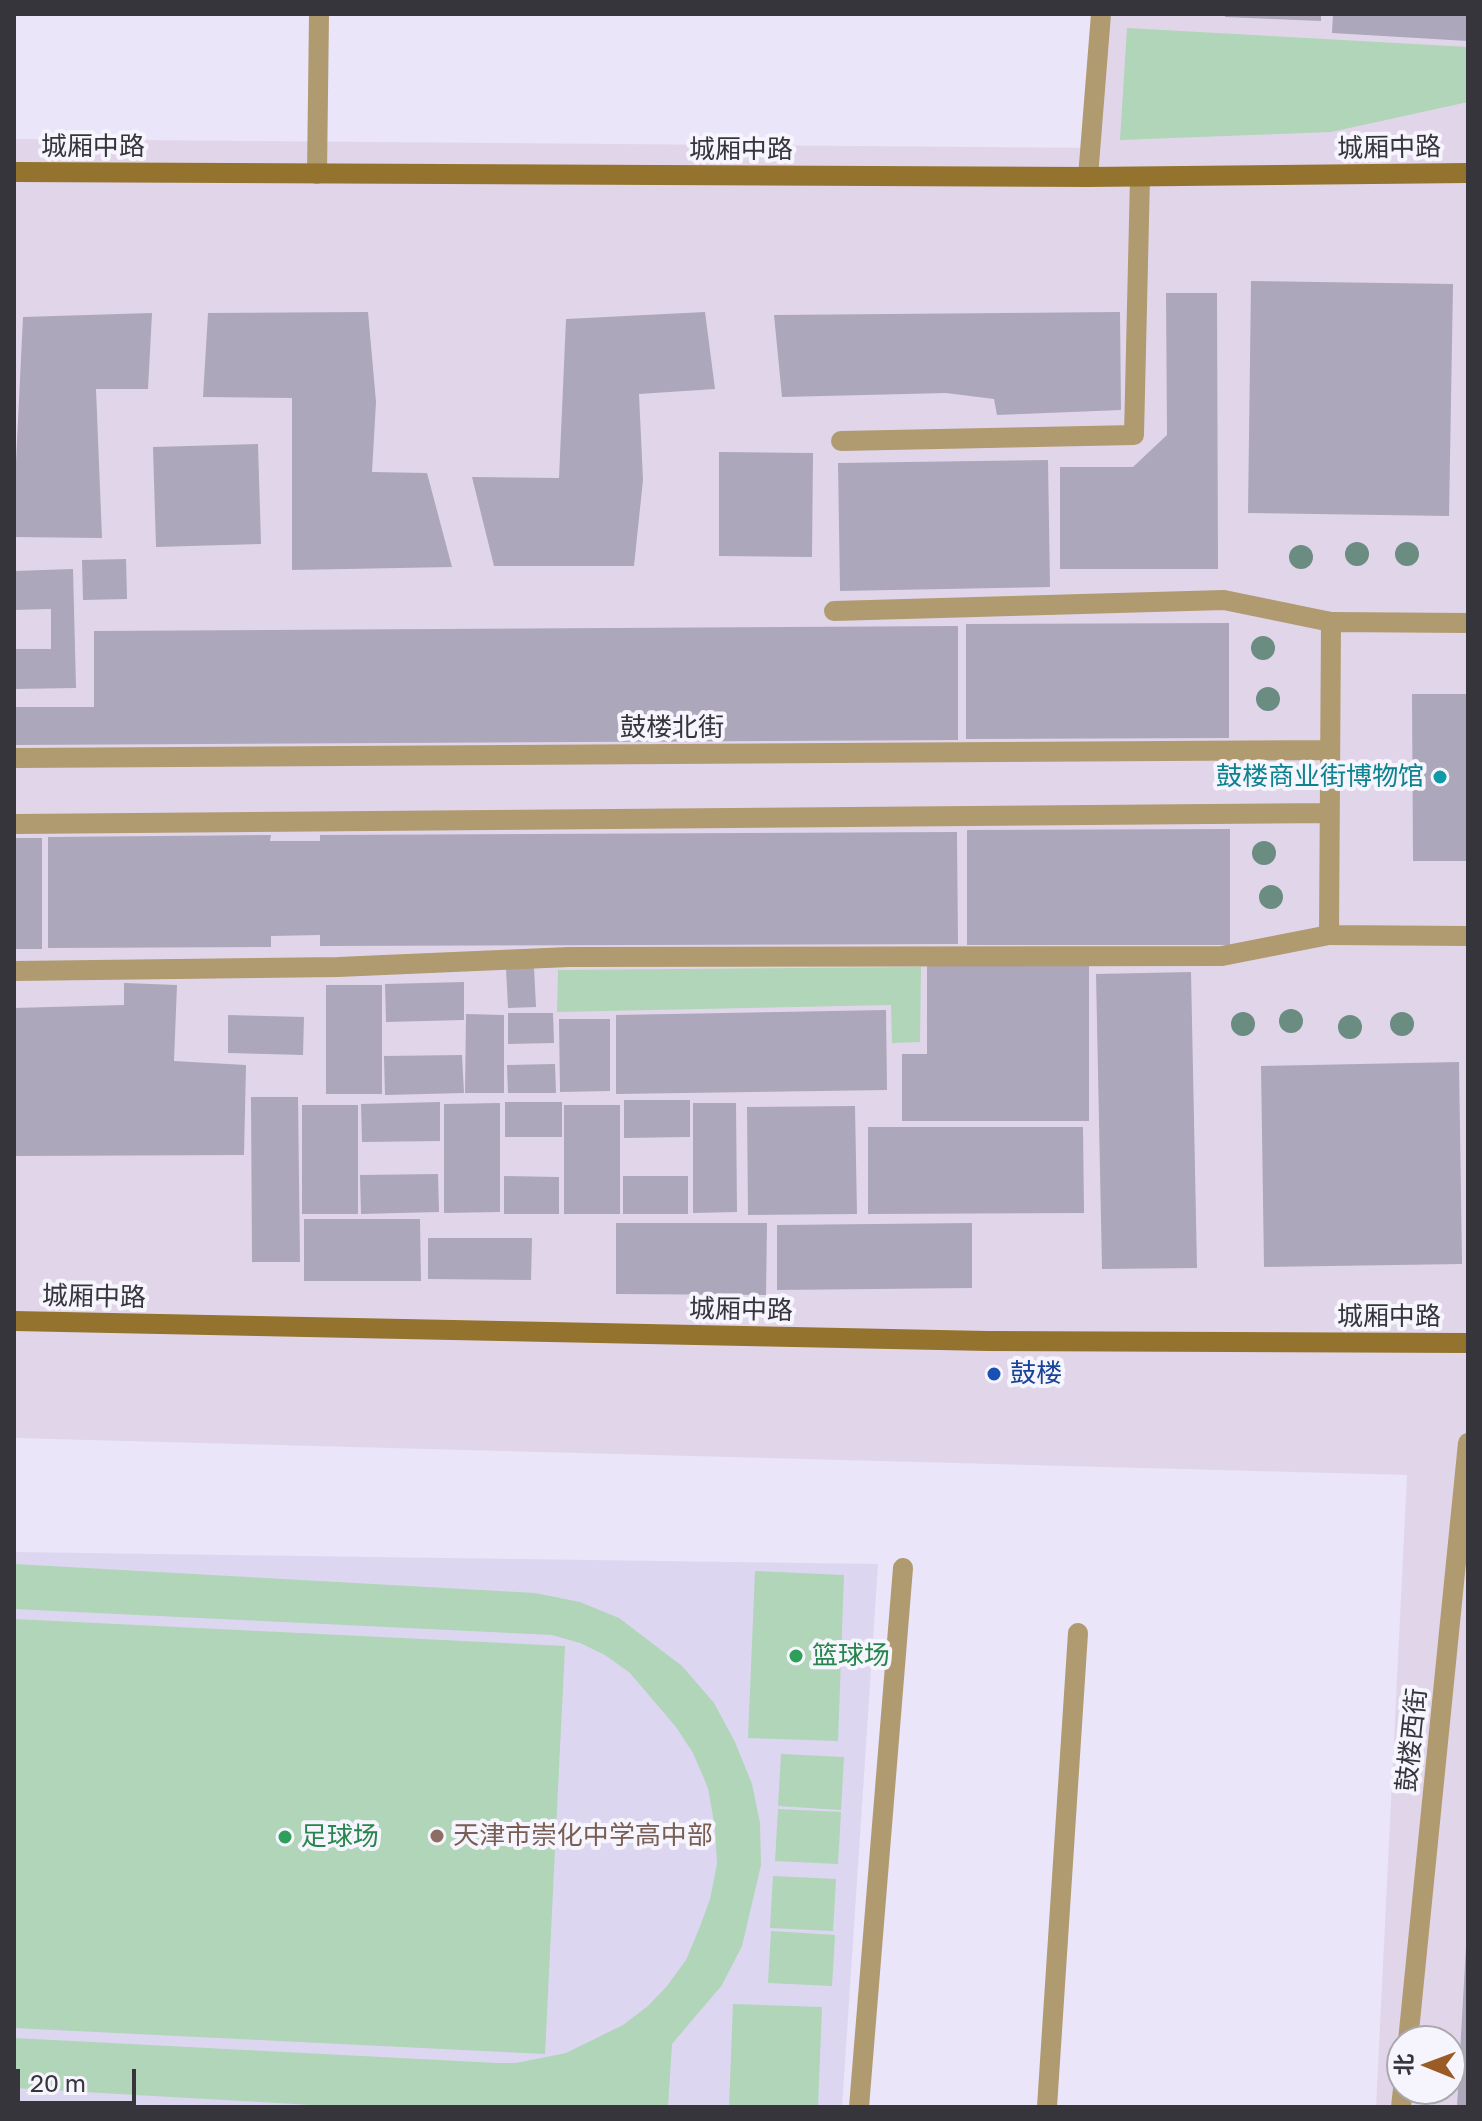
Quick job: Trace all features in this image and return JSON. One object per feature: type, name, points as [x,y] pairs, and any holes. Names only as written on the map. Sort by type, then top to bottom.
[{"type":"main road","name":"城厢中路","points":[[14,172],[1088,177],[1468,173]]},
{"type":"main road","name":"城厢中路","points":[[14,1321],[972,1341],[1468,1343]]},
{"type":"street","points":[[317,174],[319,14]]},
{"type":"street","points":[[1088,177],[1101,14]]},
{"type":"street","points":[[841,441],[1134,435],[1140,177]]},
{"type":"street","points":[[834,611],[1224,600],[1331,622],[1468,623]]},
{"type":"street","points":[[1329,935],[1331,622]]},
{"type":"street","name":"鼓楼北街","points":[[14,758],[1330,750]]},
{"type":"street","points":[[14,824],[1329,813]]},
{"type":"street","points":[[14,971],[338,967],[569,957],[1222,956],[1329,935],[1468,936]]},
{"type":"street","name":"鼓楼西街","points":[[1410,2025],[1468,1443]]},
{"type":"street","points":[[859,2107],[903,1568]]},
{"type":"street","points":[[1047,2107],[1078,1633]]},
{"type":"shaded area","points":[[1108,14],[1468,14],[1468,2107],[1376,2107],[1407,1475],[14,1438],[14,139],[1099,148]]},
{"type":"shaded area","name":"天津市崇化中学高中部","points":[[14,1552],[878,1564],[842,2107],[14,2107]]},
{"type":"green space","points":[[1127,28],[1468,47],[1468,102],[1331,132],[1120,140]]},
{"type":"green space","points":[[921,967],[920,1042],[892,1043],[891,1005],[557,1012],[558,970]]},
{"type":"green space","points":[[14,1564],[535,1593],[580,1602],[619,1618],[682,1666],[714,1703],[735,1742],[752,1784],[760,1823],[761,1865],[742,1946],[722,1985],[672,2044],[668,2107],[347,2107],[14,2088],[14,2038],[497,2063],[516,2063],[566,2053],[623,2025],[667,1986],[686,1960],[699,1929],[710,1899],[717,1864],[708,1788],[693,1753],[676,1727],[630,1673],[605,1655],[580,1643],[552,1635],[14,1609]]},
{"type":"green space","name":"篮球场","points":[[755,1571],[844,1575],[838,1741],[748,1738]]},
{"type":"green space","name":"足球场","points":[[14,1619],[565,1646],[545,2054],[14,2028]]},
{"type":"green space","points":[[781,1754],[844,1757],[841,1810],[778,1806]]},
{"type":"green space","points":[[778,1809],[841,1812],[838,1864],[775,1861]]},
{"type":"green space","points":[[773,1876],[836,1879],[833,1931],[770,1928]]},
{"type":"green space","points":[[771,1931],[835,1935],[832,1986],[768,1983]]},
{"type":"green space","points":[[733,2004],[822,2007],[818,2107],[729,2107]]},
{"type":"building","points":[[1225,14],[1321,14],[1321,21],[1225,17]]},
{"type":"building","points":[[1333,14],[1468,14],[1468,41],[1332,33]]},
{"type":"building","points":[[1251,281],[1453,284],[1449,516],[1248,513]]},
{"type":"building","points":[[1166,293],[1217,293],[1218,569],[1060,569],[1060,467],[1133,467],[1167,435]]},
{"type":"building","points":[[368,312],[376,402],[372,472],[427,473],[452,567],[292,570],[292,398],[203,397],[208,313]]},
{"type":"building","points":[[705,312],[715,389],[639,394],[643,480],[634,566],[494,566],[472,477],[559,478],[566,319]]},
{"type":"building","points":[[1120,312],[1121,410],[997,415],[994,399],[946,393],[782,397],[774,315]]},
{"type":"building","points":[[152,313],[148,389],[96,389],[102,538],[14,537],[14,462],[23,317]]},
{"type":"building","points":[[258,444],[261,544],[156,547],[153,447]]},
{"type":"building","points":[[719,452],[813,453],[812,557],[719,556]]},
{"type":"building","points":[[1048,460],[1050,587],[840,591],[838,463]]},
{"type":"building","points":[[126,559],[127,599],[83,600],[82,560]]},
{"type":"building","points":[[73,569],[76,688],[14,689],[14,649],[51,649],[51,609],[14,610],[14,571]]},
{"type":"building","points":[[1229,623],[1229,738],[966,739],[966,624]]},
{"type":"building","points":[[958,626],[958,740],[14,745],[14,707],[94,707],[94,631]]},
{"type":"building","name":"鼓楼商业街博物馆","points":[[1412,694],[1468,694],[1468,861],[1413,861]]},
{"type":"building","points":[[1230,829],[1230,945],[967,945],[967,830]]},
{"type":"building","points":[[957,832],[958,944],[320,946],[320,935],[271,936],[271,947],[48,948],[48,837],[271,835],[270,841],[320,841],[320,835]]},
{"type":"building","points":[[14,838],[42,838],[42,949],[14,949]]},
{"type":"building","points":[[927,965],[1089,965],[1089,1121],[902,1121],[902,1054],[927,1054]]},
{"type":"building","points":[[534,967],[536,1007],[508,1008],[506,968]]},
{"type":"building","points":[[1191,972],[1197,1268],[1102,1269],[1096,974]]},
{"type":"building","points":[[464,982],[464,1020],[386,1022],[385,984]]},
{"type":"building","points":[[124,983],[177,985],[174,1061],[246,1065],[244,1155],[14,1156],[14,1008],[124,1005]]},
{"type":"building","points":[[326,985],[382,985],[382,1094],[326,1094]]},
{"type":"building","points":[[886,1010],[887,1090],[616,1094],[616,1015]]},
{"type":"building","points":[[508,1013],[553,1013],[554,1043],[508,1044]]},
{"type":"building","points":[[466,1014],[504,1015],[504,1093],[465,1093]]},
{"type":"building","points":[[228,1015],[304,1017],[303,1055],[228,1053]]},
{"type":"building","points":[[559,1019],[610,1019],[610,1091],[560,1092]]},
{"type":"building","points":[[462,1055],[464,1093],[385,1095],[384,1056]]},
{"type":"building","points":[[1459,1062],[1462,1264],[1264,1267],[1261,1066]]},
{"type":"building","points":[[555,1064],[556,1093],[508,1093],[507,1065]]},
{"type":"building","points":[[251,1097],[298,1097],[300,1262],[252,1262]]},
{"type":"building","points":[[624,1100],[690,1100],[690,1137],[624,1138]]},
{"type":"building","points":[[440,1102],[440,1141],[362,1142],[361,1104]]},
{"type":"building","points":[[505,1102],[562,1102],[562,1137],[505,1137]]},
{"type":"building","points":[[500,1103],[500,1212],[444,1213],[444,1104]]},
{"type":"building","points":[[693,1103],[736,1103],[737,1212],[693,1213]]},
{"type":"building","points":[[302,1105],[358,1105],[358,1214],[302,1214]]},
{"type":"building","points":[[564,1105],[620,1105],[620,1214],[564,1214]]},
{"type":"building","points":[[855,1106],[857,1214],[748,1215],[747,1107]]},
{"type":"building","points":[[868,1127],[1083,1127],[1084,1213],[868,1214]]},
{"type":"building","points":[[438,1174],[439,1212],[361,1214],[360,1175]]},
{"type":"building","points":[[504,1176],[559,1177],[559,1214],[504,1214]]},
{"type":"building","points":[[623,1176],[688,1176],[688,1214],[623,1214]]},
{"type":"building","points":[[304,1219],[420,1219],[421,1281],[304,1281]]},
{"type":"building","points":[[616,1223],[767,1223],[766,1295],[616,1294]]},
{"type":"building","points":[[972,1223],[972,1288],[777,1290],[777,1225]]},
{"type":"building","points":[[428,1238],[532,1238],[531,1280],[428,1279]]},
{"type":"building","points":[[1468,1946],[1468,2107],[1457,2107],[1466,2105],[1466,2025],[1462,2025]]},
{"type":"place","name":"鼓楼商业街博物馆","points":[[1440,777]]},
{"type":"place","name":"鼓楼","points":[[994,1374]]},
{"type":"place","name":"篮球场","points":[[796,1656]]},
{"type":"place","name":"天津市崇化中学高中部","points":[[437,1836]]},
{"type":"place","name":"足球场","points":[[285,1837]]}]
